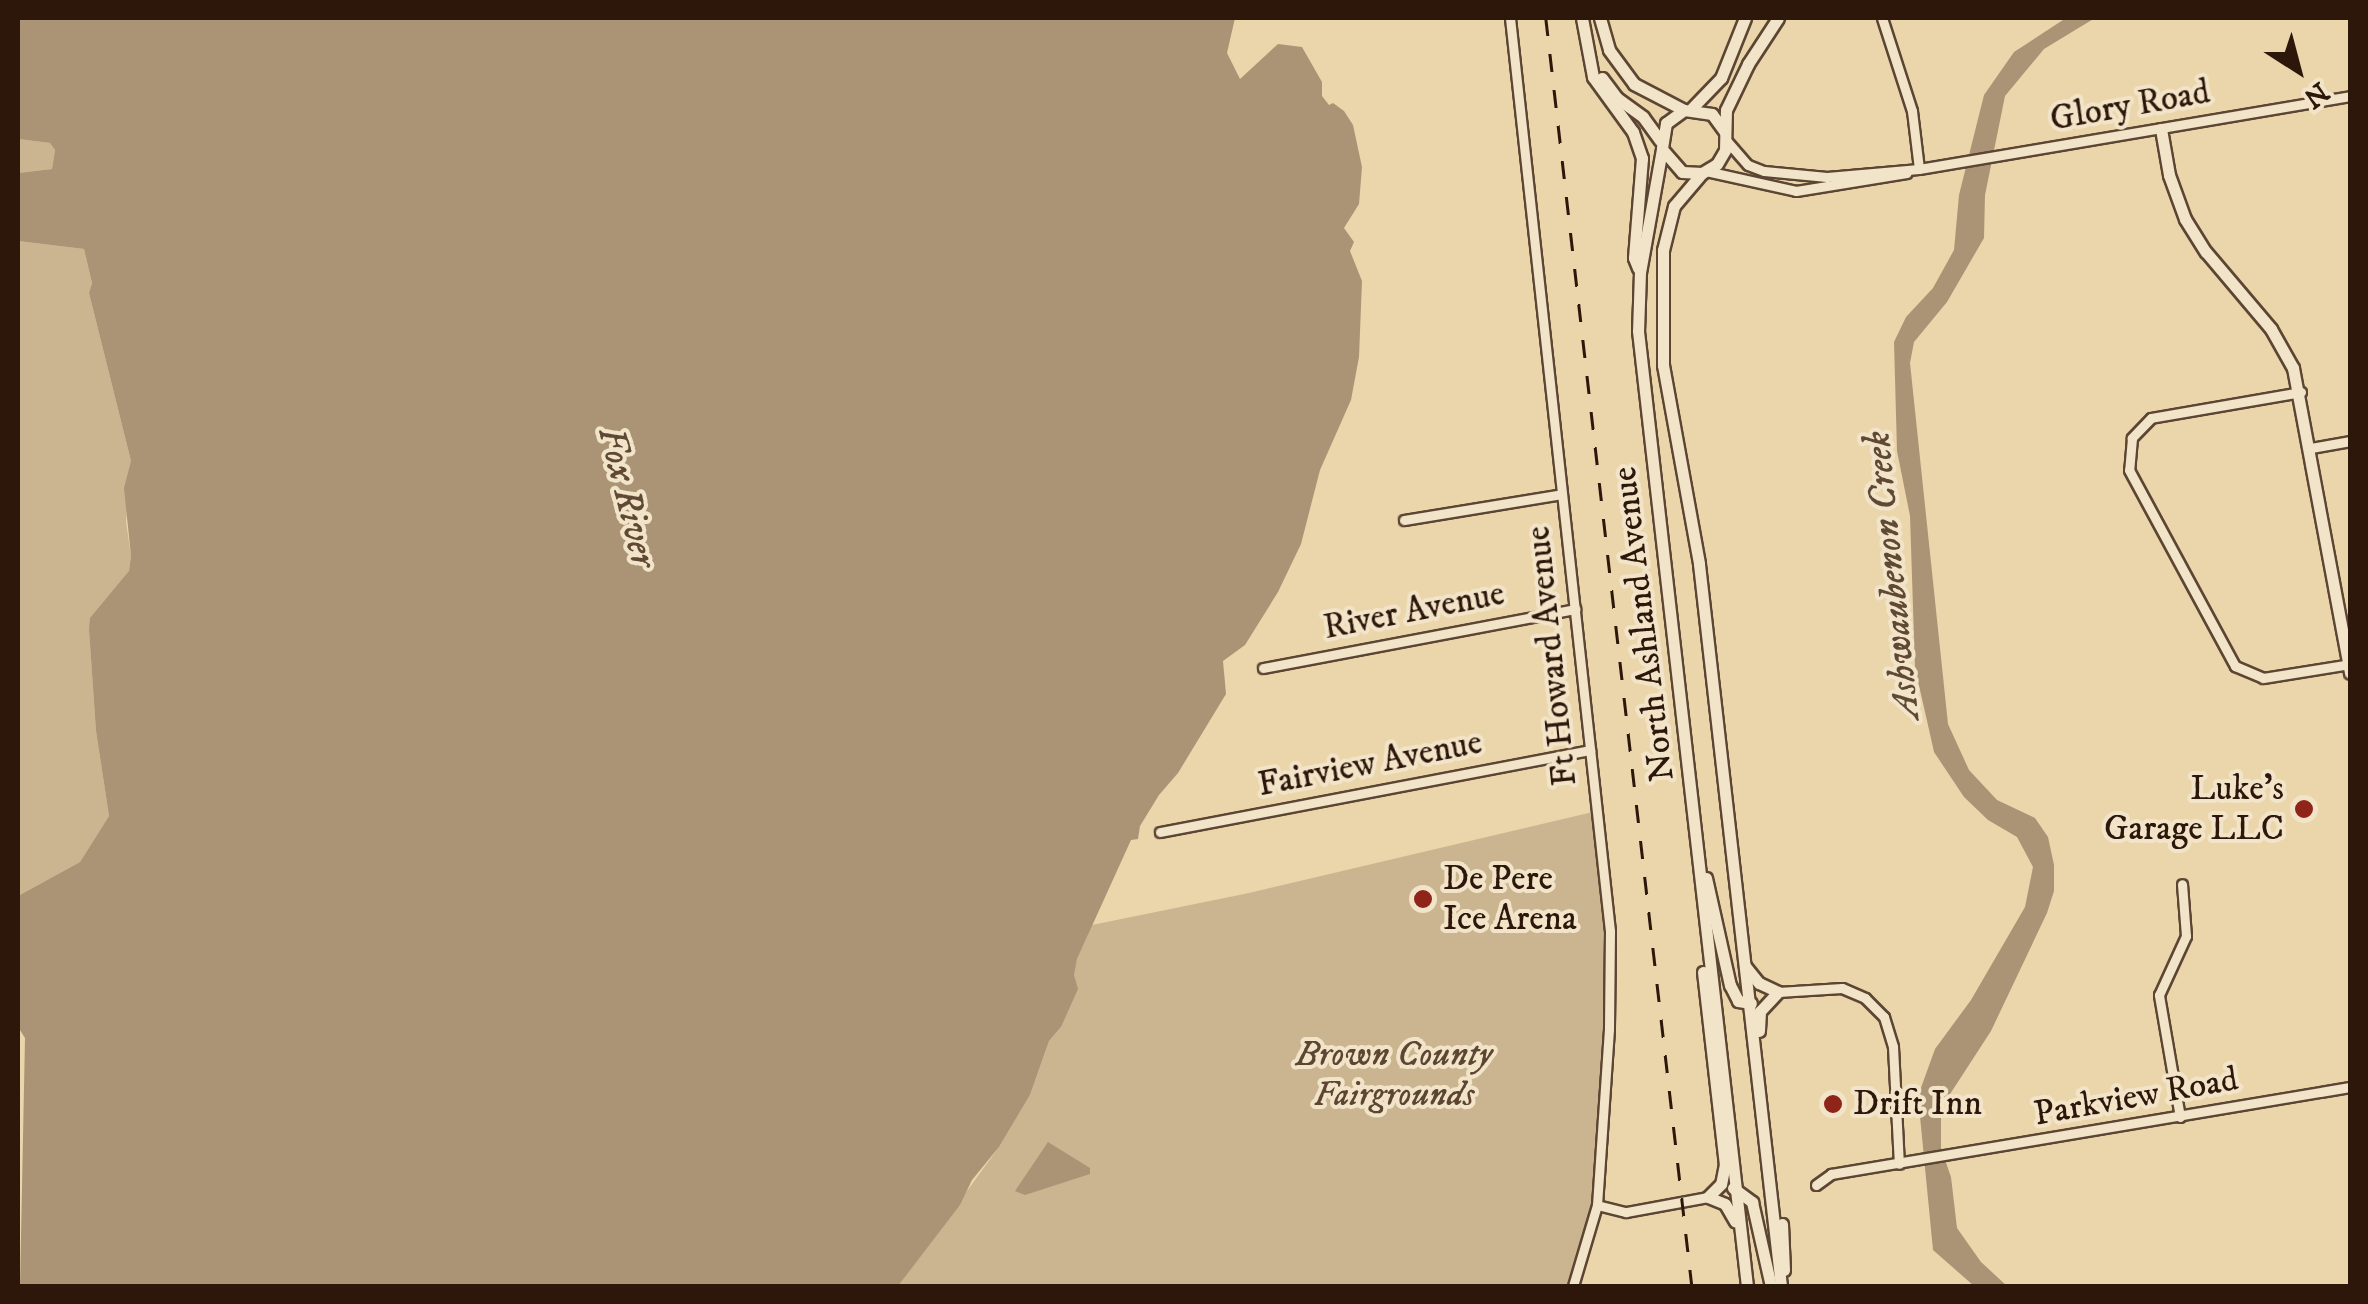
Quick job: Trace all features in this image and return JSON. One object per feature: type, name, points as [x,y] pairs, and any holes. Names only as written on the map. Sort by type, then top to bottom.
[{"type":"main road","points":[[1582,18],[1592,68],[1617,98],[1650,125],[1682,172],[1704,172],[1722,156],[1726,110],[1778,18]]},
{"type":"main road","points":[[1600,18],[1609,50],[1634,84],[1688,109],[1712,114],[1726,136]]},
{"type":"main road","points":[[1640,272],[1666,123],[1688,109],[1721,78],[1745,18]]},
{"type":"main road","name":"North Ashland Avenue","points":[[1592,68],[1604,95],[1633,132],[1642,158],[1634,258],[1640,272],[1640,354],[1747,1286]]},
{"type":"main road","points":[[2161,129],[2169,175],[2184,219],[2206,252],[2271,329],[2300,392],[2350,667]]},
{"type":"main road","name":"North Ashland Avenue","points":[[1704,172],[1674,206],[1668,226],[1660,324],[1663,365],[1698,564],[1781,1286]]},
{"type":"main road","points":[[1698,850],[1730,985],[1738,1001],[1748,1004],[1774,996]]},
{"type":"main road","points":[[1708,949],[1701,954],[1725,1164],[1713,1192]]},
{"type":"main road","points":[[1745,966],[1774,996]]},
{"type":"main road","points":[[1774,996],[1758,1022],[1785,1254],[1781,1286]]},
{"type":"main road","points":[[1713,1192],[1736,1188],[1752,1202],[1771,1286]]},
{"type":"main road","points":[[1713,1192],[1729,1208],[1741,1239]]},
{"type":"street","name":"Ft Howard Avenue","points":[[1510,18],[1610,931],[1609,1029],[1598,1205],[1573,1286]]},
{"type":"street","points":[[1882,18],[1912,112],[1919,169]]},
{"type":"street","name":"Glory Road","points":[[1726,136],[1748,165],[1807,178],[1919,169],[2350,96]]},
{"type":"street","name":"Glory Road","points":[[1704,172],[1796,191],[1888,179],[1919,169]]},
{"type":"street","points":[[2300,392],[2151,418],[2132,438],[2129,470],[2235,666],[2264,678],[2350,667]]},
{"type":"street","points":[[2311,448],[2350,441]]},
{"type":"street","points":[[1404,520],[1562,494]]},
{"type":"street","name":"River Avenue","points":[[1263,668],[1575,608]]},
{"type":"street","name":"Fairview Avenue","points":[[1160,832],[1590,750]]},
{"type":"street","points":[[2180,1117],[2159,994],[2186,936],[2182,884]]},
{"type":"street","points":[[1774,996],[1842,988],[1865,998],[1884,1017],[1893,1047],[1899,1164]]},
{"type":"street","name":"Parkview Road","points":[[1816,1185],[1831,1174],[1946,1158],[2350,1087]]},
{"type":"street","points":[[1598,1205],[1626,1212],[1713,1192]]},
{"type":"green space","points":[[18,139],[50,143],[55,150],[52,169],[18,173]]},
{"type":"green space","points":[[18,241],[84,249],[92,283],[89,293],[131,461],[126,522],[131,556],[129,571],[89,630],[96,731],[109,816],[80,862],[18,896]]},
{"type":"green space","name":"Brown County Fairgrounds","points":[[1597,811],[1610,931],[1597,1205],[1573,1286],[898,1286],[999,1147],[1030,1095],[1049,1041],[1061,1027],[1077,959],[1092,925],[1249,893]]},
{"type":"water","name":"Fox River","points":[[18,18],[1235,18],[1227,53],[1240,79],[1278,44],[1302,47],[1322,82],[1322,96],[1329,105],[1333,103],[1344,111],[1353,125],[1362,167],[1359,204],[1344,228],[1354,242],[1350,251],[1362,281],[1359,357],[1351,400],[1320,470],[1301,544],[1278,592],[1245,645],[1223,661],[1226,694],[1140,826],[1138,839],[1131,840],[1077,959],[1074,975],[1078,989],[1061,1027],[1049,1041],[1030,1095],[999,1147],[972,1180],[960,1205],[898,1286],[20,1286],[25,1038],[18,1027],[18,896],[80,862],[109,816],[96,731],[89,630],[90,618],[129,571],[124,488],[131,461],[89,293],[92,283],[84,249],[18,241],[18,173],[52,169],[55,150],[50,143],[18,139]]},
{"type":"water","points":[[2066,18],[2095,18],[2044,49],[2005,96],[1985,195],[1984,238],[1947,302],[1914,342],[1910,363],[1948,724],[1969,770],[1997,800],[2035,818],[2048,837],[2054,865],[2054,891],[2047,913],[1991,1031],[1941,1108],[1941,1148],[1951,1177],[1957,1228],[1981,1262],[2007,1286],[1974,1286],[1933,1250],[1918,1096],[1935,1049],[1971,1000],[2025,907],[2033,867],[2017,837],[1988,820],[1964,797],[1934,752],[1915,668],[1910,516],[1897,451],[1894,342],[1906,317],[1933,288],[1954,250],[1959,195],[1984,95],[2014,52]]},
{"type":"water","points":[[1048,1142],[1090,1168],[1090,1174],[1025,1195],[1015,1191]]},
{"type":"railway","points":[[1546,18],[1692,1286]]},
{"type":"place","name":"Luke's Garage LLC","points":[[2304,809]]},
{"type":"place","name":"De Pere Ice Arena","points":[[1423,899]]},
{"type":"place","name":"Drift Inn","points":[[1833,1104]]},
{"type":"water label","name":"Ashwaubenon Creek","points":[[1893,575]]}]
